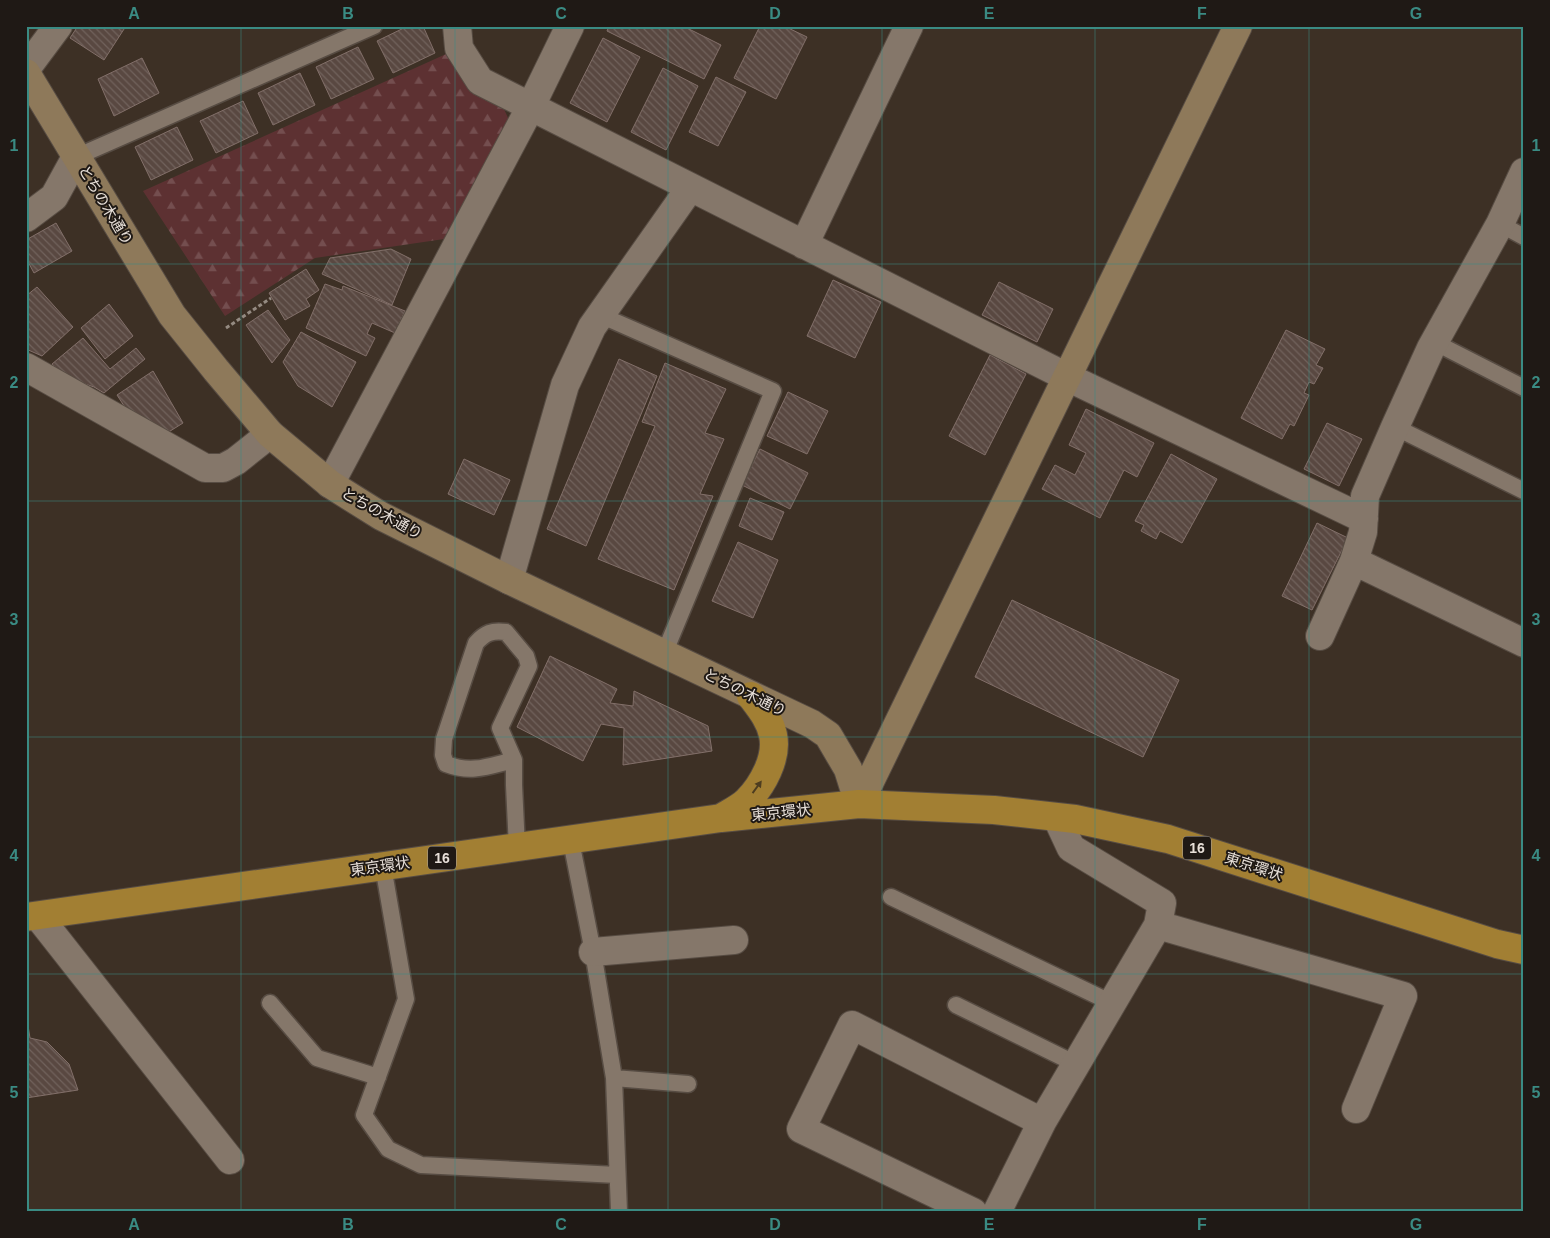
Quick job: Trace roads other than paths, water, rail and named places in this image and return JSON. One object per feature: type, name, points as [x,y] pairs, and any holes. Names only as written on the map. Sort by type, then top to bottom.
[{"type":"highway","name":"16","points":[[721,818],[746,802],[762,781],[774,754],[773,736],[770,728],[764,713],[751,696]]},
{"type":"highway","name":"東京環状","points":[[32,916],[571,841],[721,818],[859,804],[994,810],[1075,819],[1168,839],[1497,944],[1524,950]]},
{"type":"street","points":[[26,69],[58,26]]},
{"type":"street","points":[[456,26],[459,48],[480,81],[530,108],[1067,377],[1364,519]]},
{"type":"street","points":[[330,484],[530,108],[570,26]]},
{"type":"street","points":[[804,245],[909,26]]},
{"type":"street","points":[[859,804],[1238,26]]},
{"type":"street","name":"とちの木通り","points":[[26,73],[172,315],[270,434],[330,484],[381,516],[509,580],[812,724],[828,735],[848,769],[859,804]]},
{"type":"street","points":[[26,218],[54,198],[76,157]]},
{"type":"street","points":[[1320,636],[1354,561],[1363,532],[1365,496],[1434,342],[1500,224],[1524,172]]},
{"type":"street","points":[[509,580],[565,385],[592,327],[690,188]]},
{"type":"street","points":[[26,367],[205,468],[223,468],[236,461],[270,434]]},
{"type":"street","points":[[1354,561],[1524,644]]},
{"type":"street","points":[[998,1212],[1042,1122],[1158,925],[1162,903],[1071,848],[1057,818]]},
{"type":"street","points":[[32,916],[230,1160]]},
{"type":"street","points":[[1158,925],[1403,996],[1356,1109]]},
{"type":"street","points":[[593,952],[734,940]]},
{"type":"street","points":[[973,1212],[801,1129],[852,1025],[1042,1122]]},
{"type":"lane","points":[[76,157],[374,26]]},
{"type":"lane","points":[[1500,224],[1524,237]]},
{"type":"lane","points":[[600,315],[773,390],[664,654]]},
{"type":"lane","points":[[1434,342],[1524,388]]},
{"type":"lane","points":[[1396,427],[1524,491]]},
{"type":"lane","points":[[514,760],[474,770],[459,769],[446,764],[442,755],[444,739],[476,643],[484,635],[495,630],[506,632],[526,656],[529,666],[500,728],[514,760],[517,848]]},
{"type":"lane","points":[[571,841],[593,952],[614,1078],[619,1212]]},
{"type":"lane","points":[[383,866],[406,999],[364,1115],[388,1150],[421,1165],[617,1175]]},
{"type":"lane","points":[[891,897],[1112,1003]]},
{"type":"lane","points":[[270,1003],[317,1058],[378,1077]]},
{"type":"lane","points":[[956,1005],[1076,1064]]},
{"type":"lane","points":[[614,1078],[688,1084]]}]
